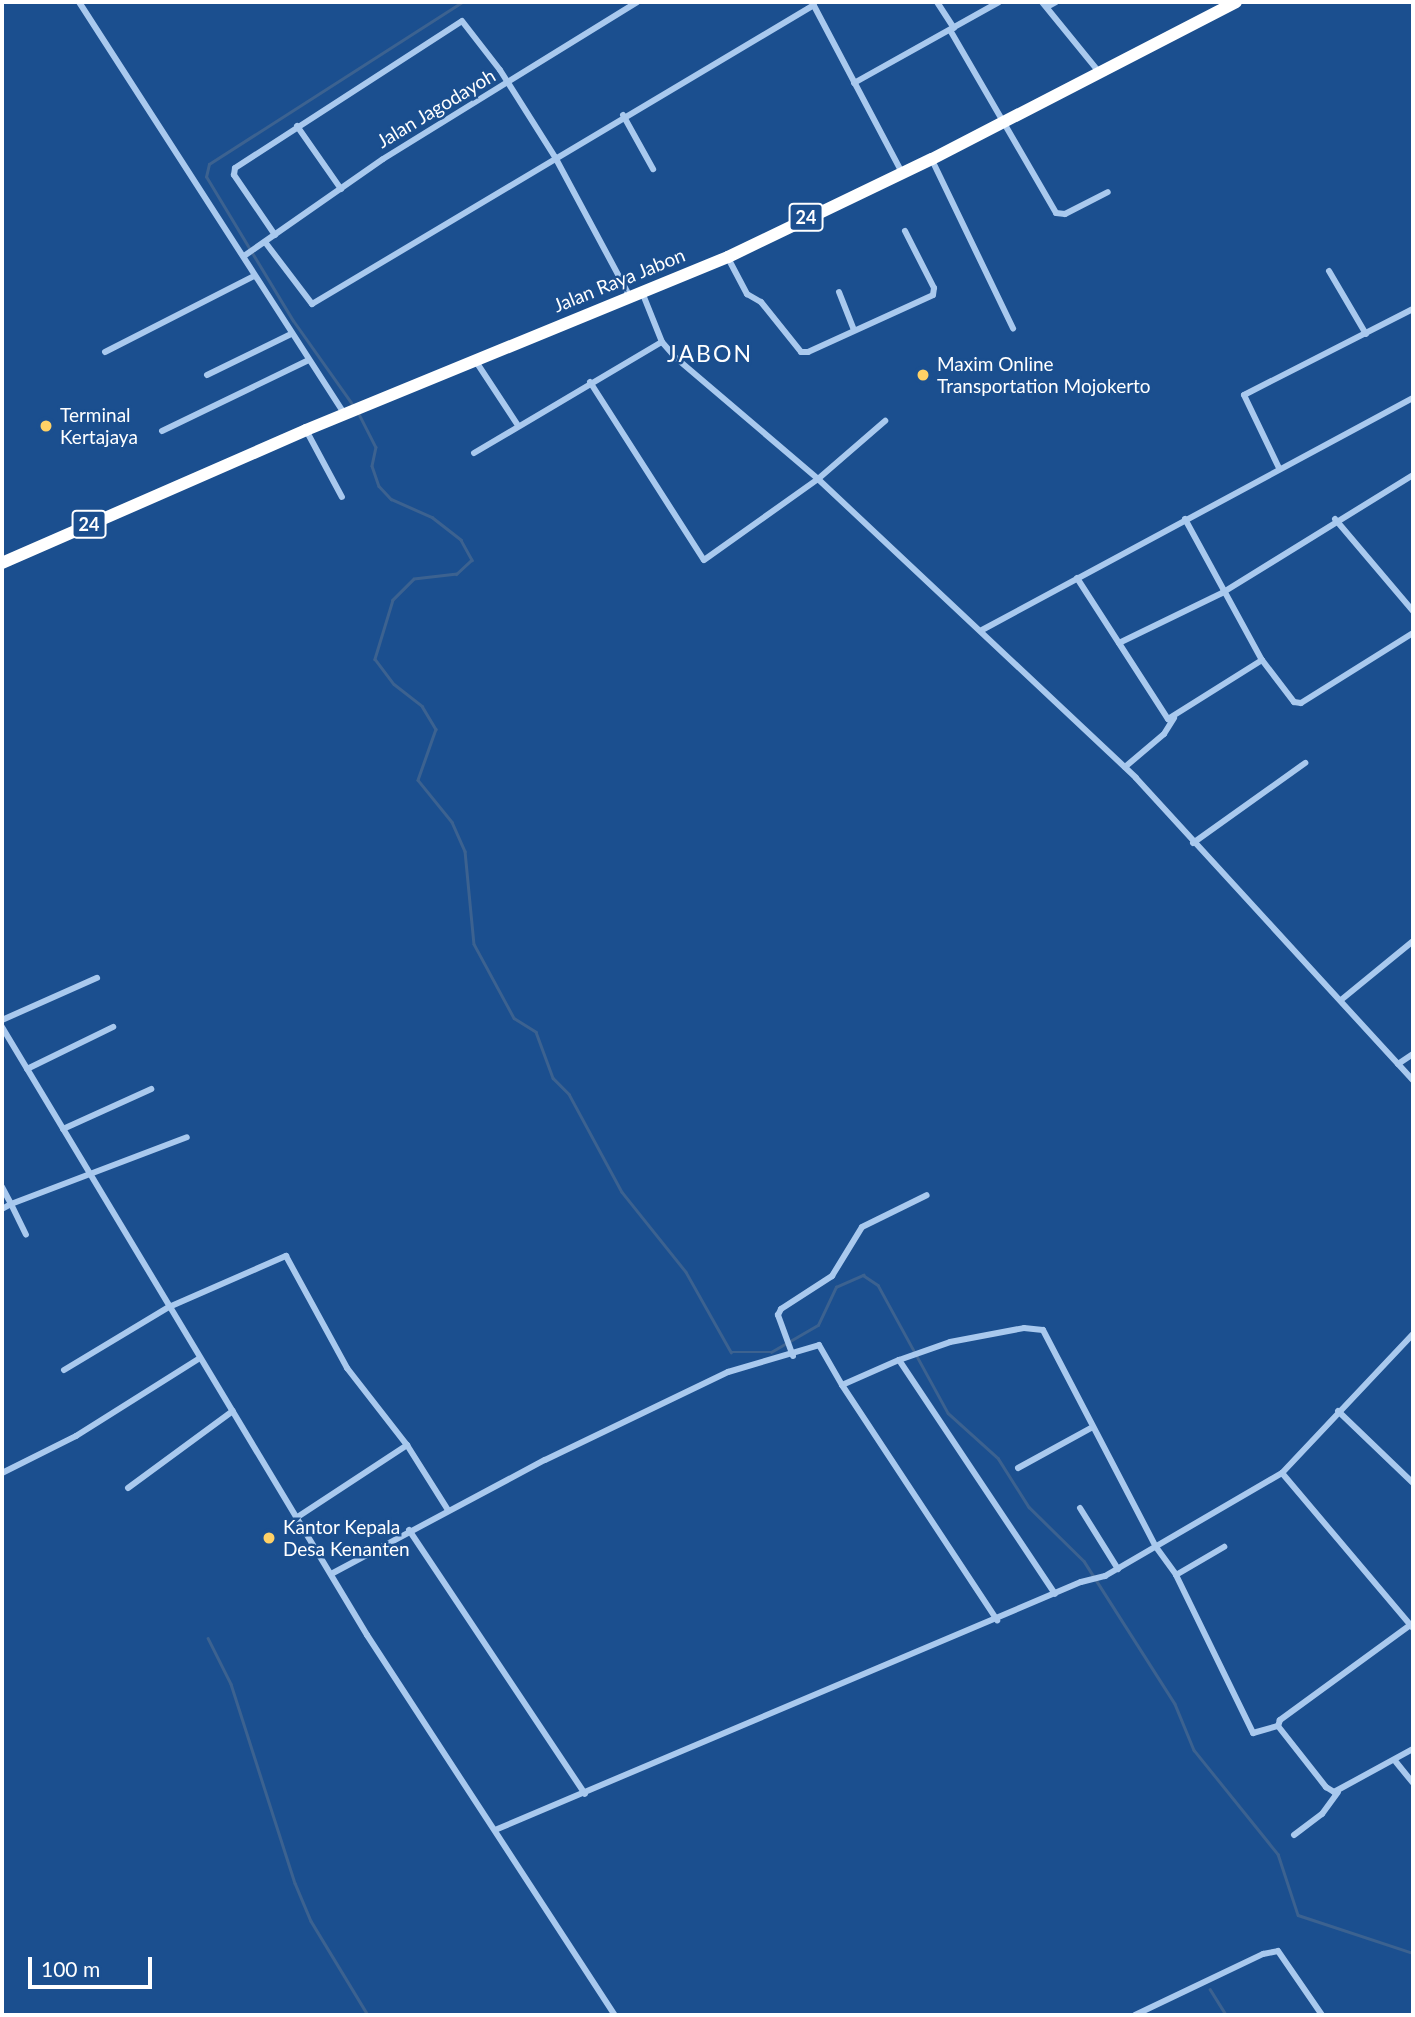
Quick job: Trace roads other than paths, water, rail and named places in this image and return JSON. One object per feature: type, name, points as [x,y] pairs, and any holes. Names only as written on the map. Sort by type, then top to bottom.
[{"type":"highway","name":"Jalan Raya Jabon","points":[[2,563],[346,413],[728,257],[932,159],[1236,2]]},
{"type":"street","points":[[79,2],[245,255],[254,276],[291,334],[346,413]]},
{"type":"street","name":"Jalan Jagodayoh","points":[[245,255],[341,189],[637,2]]},
{"type":"street","points":[[937,2],[1058,215],[1108,192]]},
{"type":"street","points":[[854,83],[999,2]]},
{"type":"street","points":[[1056,2],[1044,4],[1100,73]]},
{"type":"street","points":[[265,242],[310,305],[813,3],[902,173]]},
{"type":"street","points":[[275,235],[234,170],[297,126],[463,21],[509,83],[555,157],[662,342],[702,384],[744,413],[818,479],[1125,767],[1413,1080]]},
{"type":"street","points":[[624,115],[653,169]]},
{"type":"street","points":[[297,126],[341,189]]},
{"type":"street","points":[[932,159],[1013,328]]},
{"type":"street","points":[[728,257],[747,294],[761,302],[803,353],[934,293],[905,231]]},
{"type":"street","points":[[1329,271],[1366,334]]},
{"type":"street","points":[[105,352],[254,276]]},
{"type":"street","points":[[839,292],[854,330]]},
{"type":"street","points":[[1273,471],[1244,395],[1413,309]]},
{"type":"street","points":[[207,375],[291,334]]},
{"type":"street","points":[[474,453],[517,424],[662,342]]},
{"type":"street","points":[[162,430],[309,360]]},
{"type":"street","points":[[475,360],[517,424]]},
{"type":"street","points":[[590,382],[704,560],[818,479],[885,421]]},
{"type":"street","points":[[982,630],[1413,398]]},
{"type":"street","points":[[306,430],[342,497]]},
{"type":"street","points":[[1119,643],[1222,593],[1335,519],[1413,475]]},
{"type":"street","points":[[1185,519],[1222,593],[1262,660],[1294,702],[1301,703],[1413,633]]},
{"type":"street","points":[[1335,519],[1413,611]]},
{"type":"street","points":[[1077,578],[1165,718],[1174,718]]},
{"type":"street","points":[[1125,767],[1164,734],[1174,718],[1262,660]]},
{"type":"street","points":[[1193,843],[1305,763]]},
{"type":"street","points":[[1341,1000],[1413,941]]},
{"type":"street","points":[[2,1020],[97,978]]},
{"type":"street","points":[[2,1027],[296,1518],[333,1573],[367,1634],[615,2015]]},
{"type":"street","points":[[27,1069],[113,1027]]},
{"type":"street","points":[[1398,1064],[1413,1054]]},
{"type":"street","points":[[63,1129],[151,1089]]},
{"type":"street","points":[[2,1209],[187,1137]]},
{"type":"street","points":[[2,1187],[26,1235]]},
{"type":"street","points":[[792,1352],[778,1315],[781,1309],[832,1276],[862,1227],[927,1195]]},
{"type":"street","points":[[64,1370],[169,1307],[288,1257],[347,1368],[407,1445],[448,1510]]},
{"type":"street","points":[[842,1385],[919,1350],[1024,1328],[1043,1330],[1156,1547],[1176,1575],[1253,1733],[1278,1726]]},
{"type":"street","points":[[495,1830],[997,1620],[1081,1582],[1105,1576],[1118,1569],[1282,1473],[1413,1334]]},
{"type":"street","points":[[333,1573],[448,1510],[728,1372],[792,1352],[822,1346],[842,1385],[997,1620]]},
{"type":"street","points":[[2,1473],[76,1436],[200,1358]]},
{"type":"street","points":[[898,1360],[1055,1594]]},
{"type":"street","points":[[128,1488],[233,1411]]},
{"type":"street","points":[[1338,1411],[1413,1483]]},
{"type":"street","points":[[1018,1468],[1093,1427]]},
{"type":"street","points":[[296,1518],[407,1445]]},
{"type":"street","points":[[1278,1726],[1280,1720],[1412,1625],[1282,1473]]},
{"type":"street","points":[[1080,1508],[1118,1569]]},
{"type":"street","points":[[409,1530],[585,1794]]},
{"type":"street","points":[[1176,1575],[1224,1547]]},
{"type":"street","points":[[1278,1726],[1326,1787],[1338,1792]]},
{"type":"street","points":[[1294,1835],[1334,1803],[1338,1792],[1396,1762],[1413,1749]]},
{"type":"street","points":[[1396,1762],[1413,1783]]},
{"type":"street","points":[[1135,2015],[1263,1954],[1278,1951],[1322,2015]]},
{"type":"waterway","points":[[354,407],[293,321],[206,177],[209,164],[462,2]]},
{"type":"waterway","points":[[358,412],[376,447],[372,466],[379,486],[391,499],[432,517],[461,540],[472,560],[457,574],[414,579],[393,600],[375,659],[394,684],[422,706],[436,729],[418,780],[452,822],[465,851],[474,944],[514,1018],[536,1032],[553,1078],[569,1094],[622,1192],[686,1272],[731,1352],[771,1352],[818,1325],[836,1287],[863,1275],[878,1285],[948,1413],[998,1458],[1029,1507],[1084,1561],[1175,1704],[1194,1750],[1278,1854],[1298,1915],[1413,1953]]},
{"type":"waterway","points":[[208,1638],[231,1684],[295,1883],[311,1921],[368,2015]]},
{"type":"waterway","points":[[1210,1989],[1226,2015]]},
{"type":"place","name":"Maxim Online Transportation Mojokerto","points":[[923,375]]},
{"type":"place","name":"Terminal Kertajaya","points":[[46,426]]},
{"type":"place","name":"Kantor Kepala Desa Kenanten","points":[[269,1538]]},
{"type":"district","name":"JABON","points":[[710,353]]}]
